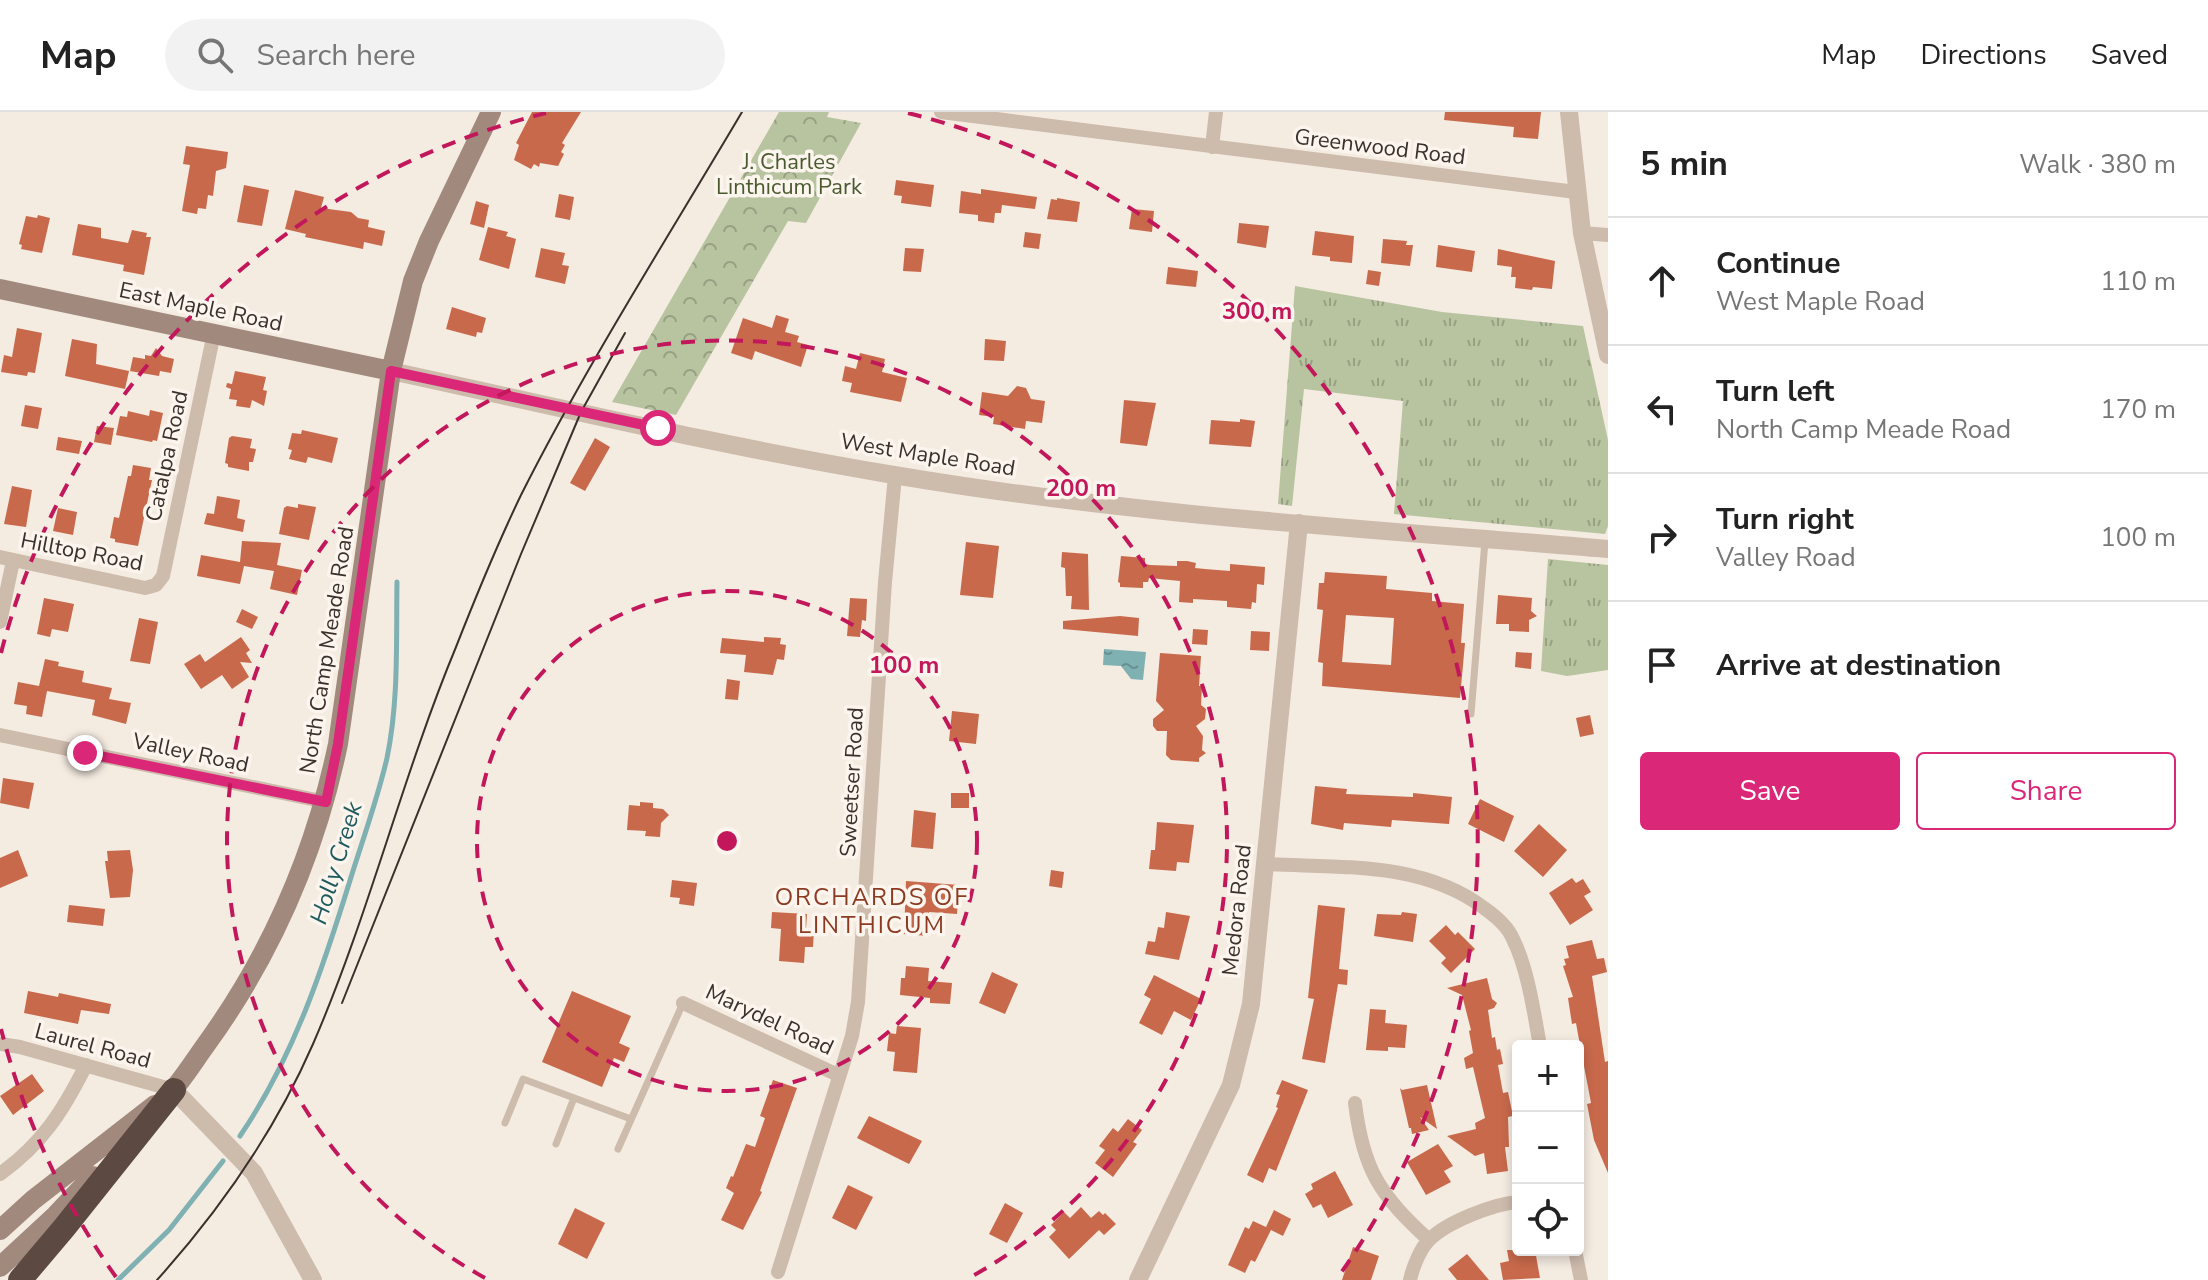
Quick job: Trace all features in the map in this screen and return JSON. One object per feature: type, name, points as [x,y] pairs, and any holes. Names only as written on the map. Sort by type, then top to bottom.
[{"type":"highway","points":[[20,1280],[174,1090]]},
{"type":"main road","name":"North Camp Meade Road","points":[[0,1267],[56,1215],[174,1090],[245,989],[308,856],[326,802],[338,744],[391,371],[413,281],[491,112]]},
{"type":"main road","name":"East Maple Road","points":[[0,289],[391,371]]},
{"type":"main road","name":"North Camp Meade Road","points":[[0,1230],[33,1200],[174,1090]]},
{"type":"street","name":"Greenwood Road","points":[[941,112],[1576,192]]},
{"type":"street","points":[[1212,147],[1216,112]]},
{"type":"street","points":[[1569,112],[1582,233],[1608,355]]},
{"type":"street","points":[[1582,233],[1608,235]]},
{"type":"street","name":"Catalpa Road","points":[[156,585],[163,576],[214,333]]},
{"type":"street","name":"West Maple Road","points":[[391,371],[895,476],[1047,497],[1299,523],[1608,549]]},
{"type":"street","name":"Sweetser Road","points":[[778,1272],[852,1036],[858,1002],[885,582],[895,476]]},
{"type":"street","name":"Medora Road","points":[[1138,1280],[1231,1085],[1251,1004],[1299,523]]},
{"type":"street","points":[[0,622],[7,559]]},
{"type":"street","name":"Hilltop Road","points":[[7,559],[145,588],[156,585]]},
{"type":"street","name":"Valley Road","points":[[0,735],[326,802]]},
{"type":"street","points":[[1265,864],[1397,872],[1441,882],[1466,894],[1493,914],[1513,937],[1529,988],[1539,1040]]},
{"type":"street","name":"Marydel Road","points":[[683,1003],[838,1075]]},
{"type":"street","name":"Laurel Road","points":[[0,1044],[174,1090]]},
{"type":"street","points":[[0,1174],[40,1141],[69,1099],[86,1065]]},
{"type":"street","points":[[174,1090],[254,1173],[313,1280]]},
{"type":"street","points":[[1355,1103],[1366,1160],[1378,1184],[1397,1211],[1429,1240]]},
{"type":"street","points":[[1410,1280],[1429,1240],[1461,1220],[1512,1204]]},
{"type":"street","points":[[1576,1256],[1581,1280]]},
{"type":"lane","points":[[1471,714],[1485,539]]},
{"type":"lane","points":[[618,1149],[683,1003]]},
{"type":"lane","points":[[505,1123],[523,1079],[631,1119]]},
{"type":"lane","points":[[556,1144],[574,1098]]},
{"type":"green space","name":"J. Charles Linthicum Park","points":[[779,112],[829,112],[827,117],[861,123],[806,223],[788,221],[676,415],[612,402]]},
{"type":"green space","points":[[1295,286],[1442,312],[1583,326],[1608,440],[1608,526],[1605,534],[1394,514],[1403,401],[1304,389],[1292,506],[1278,504]]},
{"type":"green space","points":[[1548,559],[1608,565],[1608,670],[1567,676],[1541,671]]},
{"type":"water","points":[[1104,649],[1146,652],[1143,680],[1131,679],[1121,666],[1103,665]]},
{"type":"building","points":[[532,112],[581,112],[562,143],[565,145],[561,152],[564,154],[558,166],[540,163],[539,167],[534,164],[531,169],[514,160],[519,145],[516,143]]},
{"type":"building","points":[[1445,112],[1541,112],[1538,139],[1513,137],[1514,127],[1444,120]]},
{"type":"building","points":[[186,146],[228,152],[226,168],[216,171],[213,196],[208,195],[206,209],[198,208],[197,214],[182,211],[190,165],[183,164]]},
{"type":"building","points":[[896,180],[934,185],[931,207],[901,203],[902,196],[894,195]]},
{"type":"building","points":[[244,185],[269,190],[262,226],[237,222]]},
{"type":"building","points":[[981,189],[1037,197],[1035,209],[1002,205],[1001,213],[995,213],[994,223],[978,221],[978,215],[959,213],[961,191],[981,194]]},
{"type":"building","points":[[295,190],[324,197],[321,208],[351,212],[358,218],[369,220],[368,227],[385,231],[382,246],[364,242],[363,249],[305,237],[306,234],[285,229]]},
{"type":"building","points":[[559,194],[574,197],[570,220],[555,217]]},
{"type":"building","points":[[1051,199],[1080,202],[1077,222],[1047,219]]},
{"type":"building","points":[[476,201],[489,205],[484,228],[470,224]]},
{"type":"building","points":[[1132,209],[1154,211],[1152,232],[1129,229]]},
{"type":"building","points":[[38,215],[50,218],[42,253],[21,249],[22,245],[19,244],[26,216],[37,218]]},
{"type":"building","points":[[1239,223],[1269,226],[1266,248],[1237,243]]},
{"type":"building","points":[[78,224],[101,228],[101,238],[128,243],[132,230],[147,233],[146,237],[151,237],[144,275],[123,271],[124,265],[72,255]]},
{"type":"building","points":[[488,227],[508,232],[506,236],[516,239],[509,269],[479,260]]},
{"type":"building","points":[[1315,231],[1354,236],[1352,263],[1312,255]]},
{"type":"building","points":[[1025,232],[1041,234],[1039,249],[1023,247]]},
{"type":"building","points":[[1383,239],[1407,241],[1406,245],[1413,245],[1410,266],[1381,263]]},
{"type":"building","points":[[1438,245],[1475,251],[1472,272],[1436,267]]},
{"type":"building","points":[[541,248],[565,253],[562,265],[569,266],[565,284],[535,277]]},
{"type":"building","points":[[905,248],[924,249],[921,272],[903,271]]},
{"type":"building","points":[[1498,249],[1555,261],[1552,289],[1515,288],[1516,277],[1511,277],[1512,267],[1497,265]]},
{"type":"building","points":[[1168,267],[1198,271],[1196,287],[1166,284]]},
{"type":"building","points":[[1368,270],[1381,272],[1379,286],[1366,284]]},
{"type":"building","points":[[452,307],[486,318],[482,333],[477,332],[476,337],[446,329]]},
{"type":"building","points":[[776,315],[789,319],[785,332],[799,336],[797,342],[808,345],[801,367],[755,351],[752,360],[731,353],[743,318],[772,328]]},
{"type":"building","points":[[17,328],[42,333],[35,373],[28,372],[27,376],[1,372],[4,355],[12,357]]},
{"type":"building","points":[[72,339],[97,344],[96,364],[129,371],[125,389],[65,376]]},
{"type":"building","points":[[985,339],[1006,341],[1004,361],[984,360]]},
{"type":"building","points":[[156,348],[162,356],[174,359],[171,373],[160,371],[159,376],[130,371],[133,357],[145,359],[145,355],[151,356]]},
{"type":"building","points":[[860,353],[885,359],[882,372],[907,378],[901,402],[850,392],[852,383],[842,381],[845,366],[856,369]]},
{"type":"building","points":[[235,371],[266,377],[264,406],[252,400],[250,408],[236,406],[237,400],[229,399],[231,389],[226,387],[227,383],[232,384]]},
{"type":"building","points":[[1017,386],[1026,388],[1031,399],[1045,401],[1042,423],[1026,421],[1025,429],[993,424],[994,417],[979,415],[982,392],[1008,396]]},
{"type":"building","points":[[1124,400],[1156,403],[1147,446],[1120,443]]},
{"type":"building","points":[[25,405],[42,408],[38,429],[21,426]]},
{"type":"building","points":[[150,410],[163,413],[157,441],[116,435],[120,416],[127,417],[128,411],[149,416]]},
{"type":"building","points":[[1240,419],[1255,421],[1251,447],[1209,444],[1211,420],[1240,422]]},
{"type":"building","points":[[97,426],[114,428],[111,445],[94,442]]},
{"type":"building","points":[[302,430],[338,438],[332,463],[308,457],[306,463],[289,459],[292,433],[301,434]]},
{"type":"building","points":[[58,437],[82,441],[79,454],[56,450]]},
{"type":"building","points":[[229,438],[252,439],[250,448],[256,449],[253,462],[249,462],[249,471],[228,467],[225,463]]},
{"type":"building","points":[[595,438],[610,447],[585,491],[570,483]]},
{"type":"building","points":[[133,465],[151,468],[149,480],[152,480],[138,546],[115,542],[110,538],[114,517],[119,518]]},
{"type":"building","points":[[12,486],[32,490],[26,527],[4,524]]},
{"type":"building","points":[[217,496],[240,500],[237,518],[245,520],[243,532],[204,524],[207,513],[214,514]]},
{"type":"building","points":[[298,504],[316,507],[309,540],[279,534],[284,508],[298,508]]},
{"type":"building","points":[[58,508],[77,512],[73,535],[53,531]]},
{"type":"building","points":[[242,541],[281,543],[277,565],[302,570],[297,595],[270,589],[274,571],[244,566],[240,584],[197,576],[201,555],[240,562]]},
{"type":"building","points":[[966,542],[999,546],[993,598],[960,595]]},
{"type":"building","points":[[1062,552],[1088,554],[1089,610],[1071,609],[1072,596],[1066,596],[1065,568],[1061,567]]},
{"type":"building","points":[[1121,556],[1145,558],[1145,564],[1150,565],[1177,566],[1177,561],[1187,561],[1196,563],[1195,568],[1230,571],[1230,564],[1265,567],[1264,585],[1257,584],[1256,603],[1252,602],[1251,609],[1227,607],[1227,601],[1193,599],[1193,603],[1179,602],[1180,581],[1149,578],[1148,582],[1143,582],[1143,588],[1120,587]]},
{"type":"building","points":[[1325,572],[1387,576],[1386,589],[1432,593],[1432,601],[1464,604],[1461,643],[1465,643],[1460,698],[1322,686],[1323,663],[1318,662],[1323,610],[1317,609],[1319,583],[1324,583]],"holes":[[[1346,615],[1394,618],[1391,665],[1342,662]]]},
{"type":"building","points":[[1498,595],[1532,598],[1531,611],[1537,616],[1529,620],[1529,632],[1509,631],[1509,624],[1496,624]]},
{"type":"building","points":[[44,598],[74,604],[68,632],[52,629],[50,637],[37,634]]},
{"type":"building","points":[[850,598],[867,599],[866,621],[862,620],[860,637],[847,636]]},
{"type":"building","points":[[242,609],[258,617],[252,629],[236,622]]},
{"type":"building","points":[[1120,616],[1139,618],[1138,636],[1063,629],[1063,621]]},
{"type":"building","points":[[139,618],[158,622],[150,664],[130,661]]},
{"type":"building","points":[[1193,629],[1208,630],[1207,645],[1192,644]]},
{"type":"building","points":[[1251,631],[1270,632],[1269,651],[1250,650]]},
{"type":"building","points":[[241,637],[250,650],[246,653],[252,663],[240,662],[249,677],[232,689],[222,675],[201,689],[184,664],[200,654],[205,662]]},
{"type":"building","points":[[764,637],[781,638],[780,644],[786,645],[784,660],[777,659],[773,675],[744,672],[746,655],[720,653],[722,638],[764,642]]},
{"type":"building","points":[[1516,652],[1532,653],[1531,669],[1515,667]]},
{"type":"building","points":[[1160,653],[1201,656],[1199,686],[1202,686],[1201,705],[1206,709],[1205,719],[1196,726],[1203,736],[1202,750],[1206,753],[1199,758],[1199,762],[1171,760],[1166,755],[1167,731],[1157,731],[1153,726],[1153,719],[1164,710],[1156,701]]},
{"type":"building","points":[[45,659],[59,662],[58,666],[84,671],[82,682],[112,688],[109,699],[131,703],[126,724],[92,715],[95,700],[47,691],[42,717],[26,714],[27,706],[14,704],[18,682],[39,686]]},
{"type":"building","points":[[727,679],[740,681],[738,700],[725,699]]},
{"type":"building","points":[[952,711],[979,714],[976,744],[949,741]]},
{"type":"building","points":[[1590,715],[1594,734],[1580,737],[1576,718]]},
{"type":"building","points":[[3,778],[34,783],[29,809],[0,803]]},
{"type":"building","points":[[1315,786],[1347,789],[1346,794],[1413,797],[1413,793],[1452,797],[1449,824],[1392,820],[1391,827],[1344,823],[1343,830],[1311,824]]},
{"type":"building","points":[[951,793],[969,793],[969,808],[951,808]]},
{"type":"building","points":[[1480,799],[1514,816],[1504,842],[1468,824]]},
{"type":"building","points":[[640,802],[653,803],[653,808],[663,809],[669,815],[661,823],[660,837],[645,836],[646,831],[627,830],[629,805],[640,806]]},
{"type":"building","points":[[914,810],[936,813],[933,849],[911,847]]},
{"type":"building","points":[[1157,822],[1194,825],[1189,863],[1177,862],[1176,871],[1149,869],[1151,850],[1155,850]]},
{"type":"building","points":[[1539,824],[1567,850],[1543,877],[1514,851]]},
{"type":"building","points":[[18,850],[28,876],[0,888],[0,858]]},
{"type":"building","points":[[130,850],[133,870],[130,897],[110,898],[105,861],[108,861],[107,851]]},
{"type":"building","points":[[1051,870],[1064,872],[1062,888],[1049,886]]},
{"type":"building","points":[[1572,878],[1576,883],[1583,879],[1591,892],[1584,896],[1593,910],[1570,925],[1549,893]]},
{"type":"building","points":[[672,880],[697,883],[694,906],[679,904],[680,898],[670,897]]},
{"type":"building","points":[[906,881],[959,885],[957,914],[929,912],[928,936],[904,934]]},
{"type":"building","points":[[69,905],[105,909],[103,926],[67,922]]},
{"type":"building","points":[[1318,905],[1345,908],[1339,969],[1348,970],[1347,985],[1338,984],[1325,1063],[1302,1059],[1314,999],[1308,998]]},
{"type":"building","points":[[772,912],[807,914],[806,929],[814,930],[813,947],[805,947],[804,963],[779,961],[781,929],[771,928]]},
{"type":"building","points":[[1166,912],[1190,916],[1179,960],[1145,954],[1148,941],[1155,942],[1158,927],[1164,928]]},
{"type":"building","points":[[1402,912],[1417,914],[1413,942],[1374,936],[1377,914],[1401,915]]},
{"type":"building","points":[[1446,925],[1475,949],[1451,973],[1441,963],[1446,958],[1429,941]]},
{"type":"building","points":[[1592,940],[1597,959],[1604,958],[1607,972],[1592,976],[1605,1062],[1608,1061],[1608,1173],[1594,1140],[1587,1104],[1591,1103],[1584,1066],[1584,1040],[1579,1040],[1576,1023],[1572,1024],[1568,998],[1573,997],[1563,966],[1566,965],[1564,959],[1569,958],[1566,946]]},
{"type":"building","points":[[906,966],[929,968],[928,981],[952,983],[950,1004],[930,1003],[930,998],[900,995],[901,978],[905,978]]},
{"type":"building","points":[[992,972],[1018,984],[1005,1014],[979,1003]]},
{"type":"building","points":[[1154,975],[1201,999],[1191,1020],[1174,1011],[1162,1035],[1139,1023],[1151,999],[1144,995]]},
{"type":"building","points":[[1487,978],[1492,999],[1497,1003],[1488,1010],[1492,1038],[1495,1037],[1503,1064],[1498,1065],[1503,1093],[1508,1092],[1512,1111],[1512,1116],[1508,1117],[1509,1147],[1505,1147],[1508,1171],[1487,1174],[1484,1153],[1475,1156],[1447,1136],[1476,1129],[1475,1123],[1485,1118],[1473,1067],[1466,1069],[1464,1058],[1473,1053],[1462,995],[1447,988]]},
{"type":"building","points":[[28,991],[58,997],[59,993],[111,1004],[109,1014],[81,1010],[78,1024],[24,1013]]},
{"type":"building","points":[[572,991],[631,1016],[619,1043],[630,1048],[624,1062],[614,1058],[602,1087],[542,1062]]},
{"type":"building","points":[[1370,1009],[1386,1010],[1385,1023],[1407,1025],[1405,1048],[1366,1050]]},
{"type":"building","points":[[897,1026],[921,1028],[917,1073],[893,1071],[895,1052],[887,1051],[889,1033],[896,1034]]},
{"type":"building","points":[[32,1074],[44,1091],[13,1115],[0,1096]]},
{"type":"building","points":[[773,1080],[797,1088],[762,1192],[743,1230],[721,1220],[734,1193],[726,1188],[746,1144],[755,1147],[765,1118],[760,1116]]},
{"type":"building","points":[[1282,1080],[1308,1090],[1276,1171],[1269,1168],[1263,1183],[1247,1175],[1278,1108],[1280,1095],[1276,1094]]},
{"type":"building","points":[[1427,1085],[1437,1129],[1420,1117],[1429,1130],[1412,1134],[1400,1088]]},
{"type":"building","points":[[869,1116],[922,1141],[909,1164],[857,1138]]},
{"type":"building","points":[[1128,1119],[1142,1130],[1133,1142],[1137,1144],[1113,1177],[1095,1163],[1105,1150],[1099,1146],[1113,1128],[1118,1132]]},
{"type":"building","points":[[1438,1144],[1453,1166],[1444,1171],[1451,1182],[1426,1195],[1407,1162]]},
{"type":"building","points":[[1335,1171],[1353,1205],[1328,1218],[1321,1204],[1313,1208],[1305,1194],[1313,1189],[1311,1184]]},
{"type":"building","points":[[848,1185],[873,1197],[856,1230],[832,1218]]},
{"type":"building","points":[[1005,1203],[1023,1213],[1007,1243],[989,1234]]},
{"type":"building","points":[[1081,1207],[1091,1218],[1099,1211],[1116,1224],[1104,1235],[1099,1230],[1069,1259],[1049,1237],[1056,1230],[1051,1225],[1064,1212],[1070,1218]]},
{"type":"building","points":[[575,1208],[605,1223],[587,1259],[558,1244]]},
{"type":"building","points":[[1274,1210],[1291,1219],[1283,1236],[1271,1230],[1255,1262],[1251,1260],[1245,1273],[1228,1265],[1245,1227],[1249,1229],[1253,1221],[1266,1227]]},
{"type":"building","points":[[1353,1247],[1379,1256],[1371,1280],[1342,1280]]},
{"type":"building","points":[[1507,1250],[1512,1250],[1512,1256],[1536,1256],[1540,1278],[1503,1280],[1500,1263],[1509,1261]]},
{"type":"building","points":[[1467,1254],[1489,1280],[1457,1280],[1448,1269]]},
{"type":"waterway","name":"Holly Creek","points":[[240,1136],[276,1075],[306,1010],[379,787],[393,714],[397,582]]},
{"type":"waterway","name":"Holly Creek","points":[[118,1280],[169,1230],[223,1161]]},
{"type":"tram line","points":[[157,1280],[224,1198],[264,1138],[298,1076],[351,946],[437,696],[512,514],[600,350],[742,112]]},
{"type":"tram line","points":[[342,1003],[521,554],[581,412],[625,333]]},
{"type":"district","name":"ORCHARDS OF LINTHICUM","points":[[872,911]]},
{"type":"route","points":[[85,753],[326,802],[338,744],[391,371],[658,428]]}]
